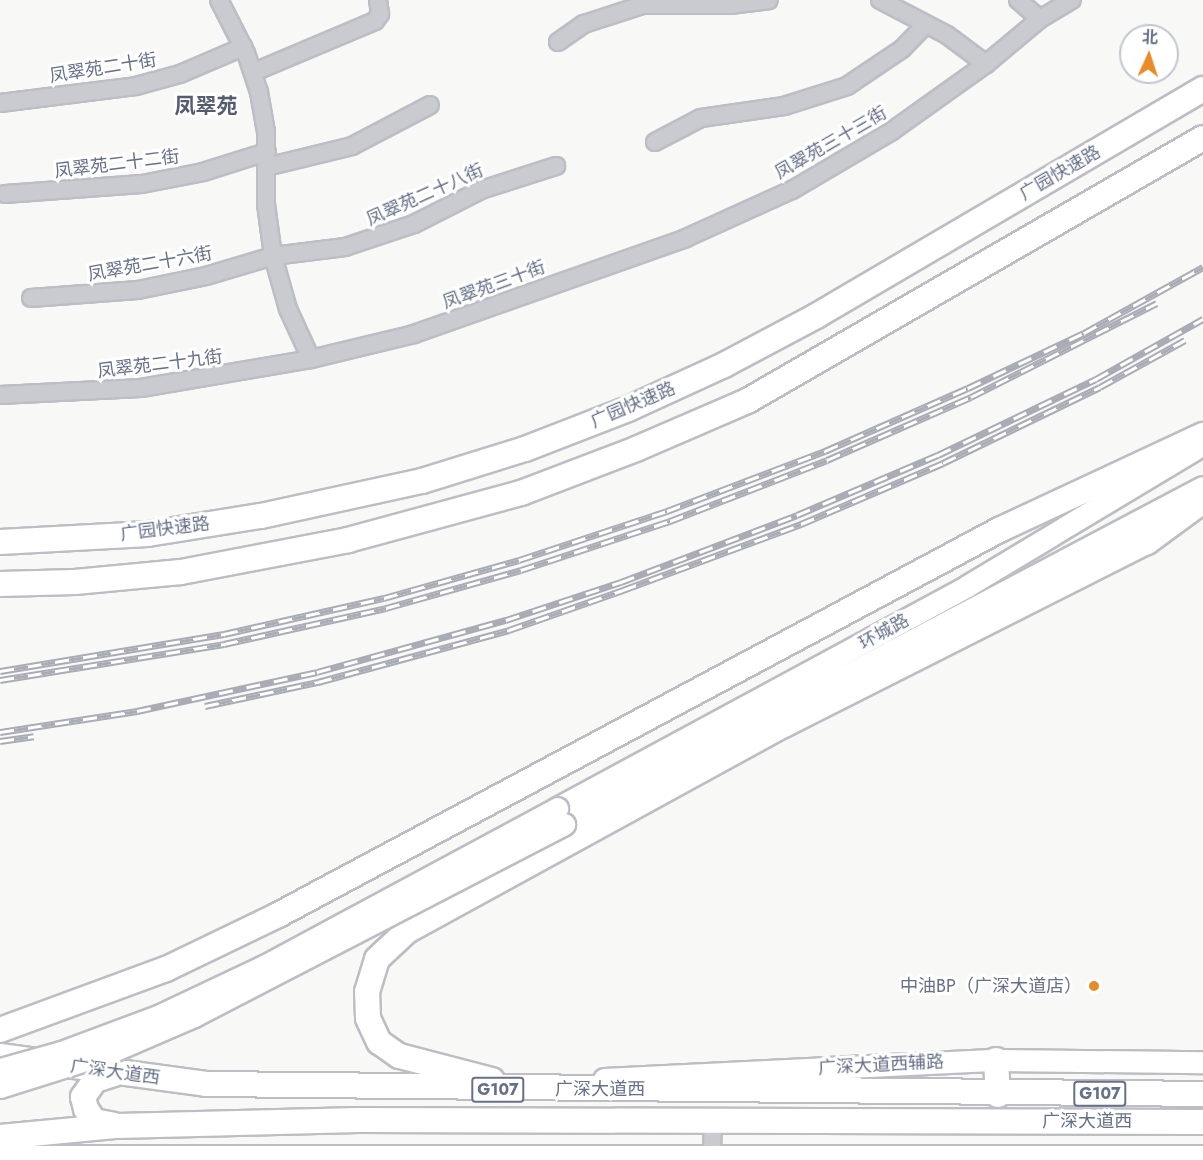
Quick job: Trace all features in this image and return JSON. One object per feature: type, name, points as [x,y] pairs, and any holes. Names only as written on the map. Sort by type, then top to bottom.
[{"type":"highway","name":"广园快速路","points":[[0,542],[148,534],[261,516],[422,481],[535,445],[639,404],[816,316],[1203,89]]},
{"type":"highway","points":[[0,584],[75,582],[181,572],[348,540],[521,493],[636,449],[748,400],[1203,138]]},
{"type":"highway","points":[[0,1030],[166,969],[279,915],[999,530],[1203,435]]},
{"type":"highway","points":[[529,1090],[399,1056],[379,1042],[368,1018],[367,992],[376,959],[407,931],[784,725],[1147,542],[1203,501]]},
{"type":"highway","name":"广深大道西","points":[[0,1056],[114,1074],[206,1084],[998,1095],[1203,1094]]},
{"type":"highway","points":[[996,1060],[998,1095]]},
{"type":"highway","points":[[114,1074],[95,1080],[83,1097],[86,1110],[94,1121],[117,1126]]},
{"type":"highway","name":"广深大道西","points":[[0,1137],[117,1126],[359,1120],[1203,1122]]},
{"type":"main road","name":"环城路","points":[[560,816],[967,586],[1203,444]]},
{"type":"main road","name":"环城路","points":[[560,816],[1203,487]]},
{"type":"main road","points":[[0,1069],[61,1052],[158,1016],[264,966],[560,816]]},
{"type":"main road","points":[[0,1087],[108,1053],[194,1016],[560,816]]},
{"type":"main road","name":"广深大道西辅路","points":[[560,1088],[579,1082],[620,1077],[996,1060],[1203,1062]]},
{"type":"main road","points":[[0,1156],[1203,1156]]},
{"type":"street","points":[[219,0],[254,72],[264,112],[273,256],[288,309],[311,359]]},
{"type":"street","points":[[254,72],[375,21],[380,14],[378,0]]},
{"type":"street","points":[[558,42],[594,20],[644,4],[730,5],[769,0]]},
{"type":"street","points":[[880,0],[954,39],[986,64]]},
{"type":"street","points":[[1018,0],[1040,19]]},
{"type":"street","name":"凤翠苑三十三街","points":[[686,238],[792,190],[892,131],[986,64],[1040,19],[1072,0]]},
{"type":"street","points":[[655,142],[700,118],[784,106],[847,86],[902,50],[925,25]]},
{"type":"street","name":"凤翠苑二十街","points":[[0,103],[136,86],[191,70],[243,47]]},
{"type":"street","name":"凤翠苑二十二街","points":[[5,194],[152,182],[266,159],[352,146],[430,105]]},
{"type":"street","name":"凤翠苑二十八街","points":[[273,256],[321,252],[369,241],[414,224],[481,190],[556,166]]},
{"type":"street","name":"凤翠苑三十街","points":[[311,359],[414,334],[686,238]]},
{"type":"street","name":"凤翠苑二十六街","points":[[31,298],[149,288],[273,256]]},
{"type":"street","name":"凤翠苑二十九街","points":[[6,395],[152,387],[311,359]]},
{"type":"street","points":[[712,1157],[713,1121]]},
{"type":"railway","points":[[0,671],[224,634],[384,598],[519,560],[667,511],[825,451],[968,388],[1084,333],[1203,267]]},
{"type":"railway","points":[[0,680],[224,644],[386,608],[521,570],[670,521],[827,460],[971,397],[1157,303]]},
{"type":"railway","points":[[0,732],[137,711],[317,672],[506,620],[621,582],[797,515],[938,455],[1096,379],[1203,319]]},
{"type":"railway","points":[[205,706],[318,682],[509,630],[801,524],[943,463],[1100,387],[1185,340]]},
{"type":"railway","points":[[0,741],[34,736]]},
{"type":"place","name":"中油BP（广深大道店）","points":[[1094,986]]},
{"type":"district","name":"凤翠苑","points":[[206,106]]}]
